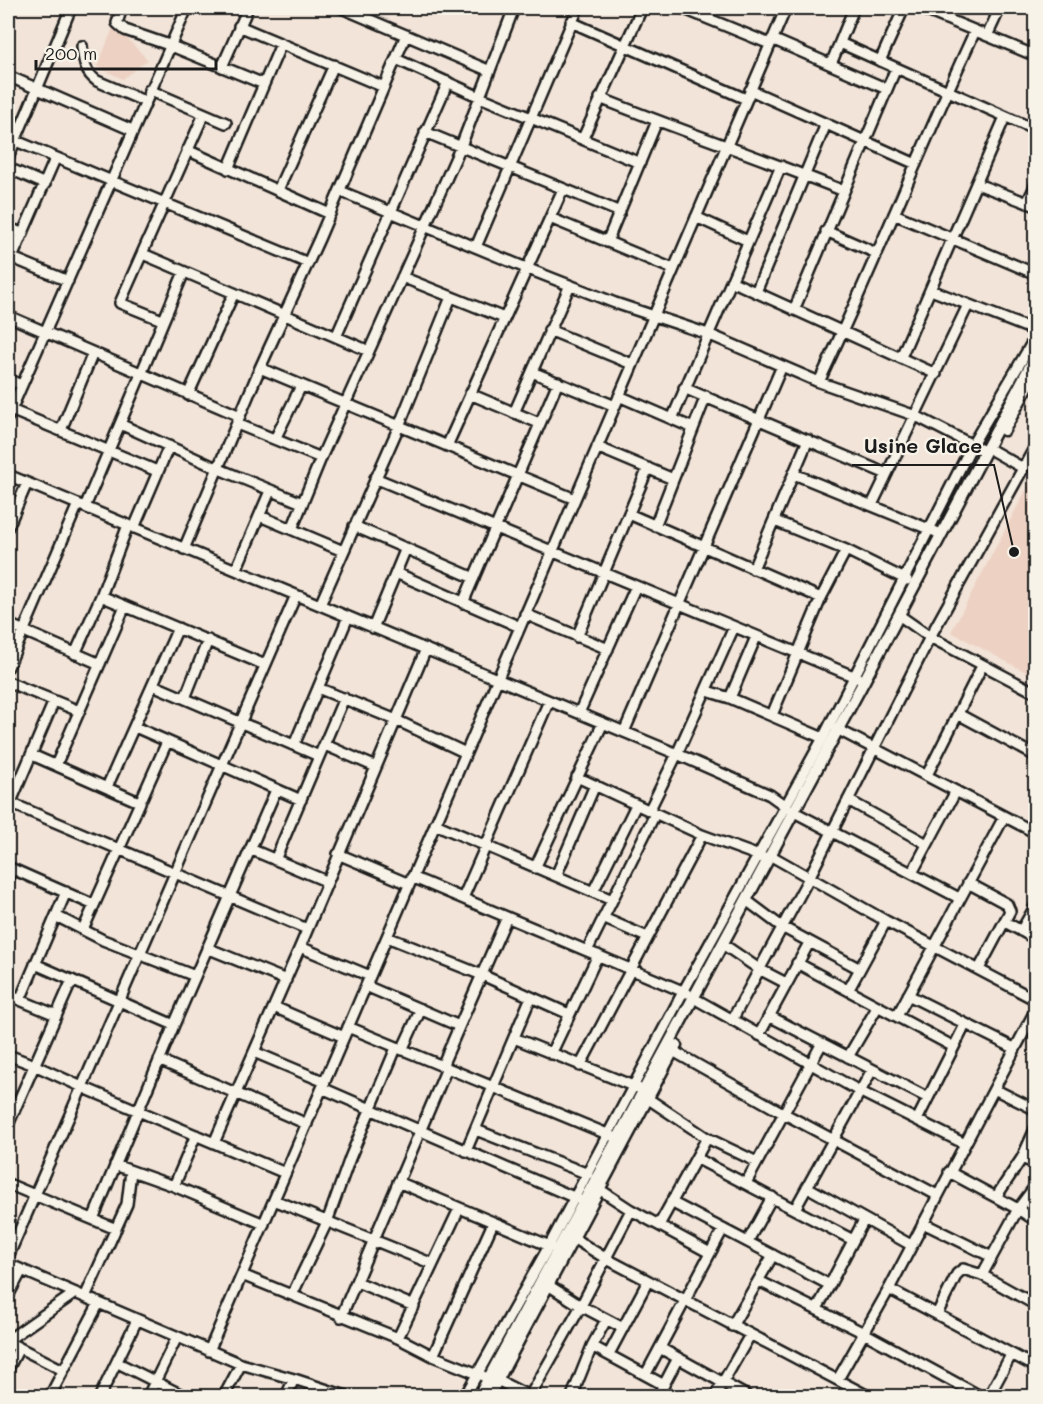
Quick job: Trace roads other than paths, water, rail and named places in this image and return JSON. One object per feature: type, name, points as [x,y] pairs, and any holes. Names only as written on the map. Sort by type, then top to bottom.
[{"type":"main road","points":[[479,1396],[553,1248],[613,1136],[641,1092],[792,810],[903,618],[1035,355]]},
{"type":"main road","points":[[840,730],[859,679],[1035,371]]},
{"type":"main road","points":[[489,1396],[488,1377],[548,1285],[599,1189],[641,1092],[673,1051],[692,996],[727,947],[750,903],[767,857]]},
{"type":"street","points":[[8,159],[71,8]]},
{"type":"street","points":[[122,8],[118,19],[120,27],[264,84]]},
{"type":"street","points":[[157,471],[61,430],[9,413],[46,333],[144,101],[187,8]]},
{"type":"street","points":[[222,67],[248,8]]},
{"type":"street","points":[[342,8],[355,10],[490,71]]},
{"type":"street","points":[[292,529],[321,458],[461,146],[512,8]]},
{"type":"street","points":[[476,247],[578,8]]},
{"type":"street","points":[[584,138],[642,8]]},
{"type":"street","points":[[682,8],[831,63],[887,89]]},
{"type":"street","points":[[711,19],[715,8]]},
{"type":"street","points":[[209,1350],[786,8]]},
{"type":"street","points":[[831,63],[854,8]]},
{"type":"street","points":[[880,61],[904,8]]},
{"type":"street","points":[[924,8],[1035,54]]},
{"type":"street","points":[[987,36],[999,8]]},
{"type":"street","points":[[571,22],[625,47],[826,124],[916,164]]},
{"type":"street","points":[[239,26],[384,87]]},
{"type":"street","points":[[819,382],[975,31]]},
{"type":"street","points":[[184,549],[260,368],[330,214],[406,35]]},
{"type":"street","points":[[840,43],[1035,130]]},
{"type":"street","points":[[228,169],[281,44]]},
{"type":"street","points":[[82,46],[85,69],[90,76],[144,101]]},
{"type":"street","points":[[396,59],[480,97],[640,163]]},
{"type":"street","points":[[278,190],[334,66]]},
{"type":"street","points":[[794,310],[896,68]]},
{"type":"street","points":[[8,76],[132,130]]},
{"type":"street","points":[[336,337],[448,82]]},
{"type":"street","points":[[149,90],[226,123]]},
{"type":"street","points":[[600,98],[844,191]]},
{"type":"street","points":[[162,320],[120,303],[204,114]]},
{"type":"street","points":[[901,357],[1005,117]]},
{"type":"street","points":[[607,242],[657,121]]},
{"type":"street","points":[[756,292],[826,124]]},
{"type":"street","points":[[425,132],[620,212]]},
{"type":"street","points":[[16,141],[308,263]]},
{"type":"street","points":[[187,150],[330,214]]},
{"type":"street","points":[[55,159],[23,234],[10,257],[68,281]]},
{"type":"street","points":[[672,419],[781,166]]},
{"type":"street","points":[[8,168],[45,184]]},
{"type":"street","points":[[977,184],[1031,205],[1035,184]]},
{"type":"street","points":[[447,446],[563,189]]},
{"type":"street","points":[[340,191],[615,303],[708,334],[819,382],[916,416],[1023,468]]},
{"type":"street","points":[[894,214],[1035,274]]},
{"type":"street","points":[[696,217],[748,241]]},
{"type":"street","points":[[550,218],[674,269]]},
{"type":"street","points":[[8,227],[23,234]]},
{"type":"street","points":[[826,231],[876,253]]},
{"type":"street","points":[[143,254],[369,351]]},
{"type":"street","points":[[8,667],[108,451],[184,272]]},
{"type":"street","points":[[402,277],[504,318]]},
{"type":"street","points":[[731,281],[936,374]]},
{"type":"street","points":[[514,413],[570,285]]},
{"type":"street","points":[[767,857],[792,810],[823,738],[859,679],[929,528],[972,445],[1035,334],[931,290]]},
{"type":"street","points":[[188,395],[234,293]]},
{"type":"street","points":[[320,605],[399,426],[451,297]]},
{"type":"street","points":[[872,505],[968,305]]},
{"type":"street","points":[[8,316],[188,395],[275,440],[321,458]]},
{"type":"street","points":[[549,330],[632,364]]},
{"type":"street","points":[[61,430],[93,353]]},
{"type":"street","points":[[624,732],[782,366]]},
{"type":"street","points":[[260,368],[575,499]]},
{"type":"street","points":[[532,372],[615,406]]},
{"type":"street","points":[[8,379],[21,385]]},
{"type":"street","points":[[463,603],[558,382]]},
{"type":"street","points":[[275,440],[301,386]]},
{"type":"street","points":[[684,388],[887,474]]},
{"type":"street","points":[[470,394],[539,423]]},
{"type":"street","points":[[619,396],[693,428]]},
{"type":"street","points":[[655,526],[706,396]]},
{"type":"street","points":[[120,424],[219,469],[302,503]]},
{"type":"street","points":[[753,569],[808,440]]},
{"type":"street","points":[[732,1020],[810,876],[930,637],[1035,445]]},
{"type":"street","points":[[75,654],[169,446]]},
{"type":"street","points":[[597,447],[673,479]]},
{"type":"street","points":[[577,637],[648,468]]},
{"type":"street","points":[[794,474],[941,534]]},
{"type":"street","points":[[8,475],[770,795],[792,810],[959,898]]},
{"type":"street","points":[[375,478],[859,679]]},
{"type":"street","points":[[8,527],[27,483]]},
{"type":"street","points":[[236,570],[270,491]]},
{"type":"street","points":[[628,514],[821,598]]},
{"type":"street","points":[[260,516],[344,551]]},
{"type":"street","points":[[775,521],[846,550],[915,583]]},
{"type":"street","points":[[354,526],[474,578]]},
{"type":"street","points":[[374,628],[406,548]]},
{"type":"street","points":[[772,716],[821,598],[846,550]]},
{"type":"street","points":[[396,573],[520,627]]},
{"type":"street","points":[[579,714],[636,586]]},
{"type":"street","points":[[8,1257],[296,595]]},
{"type":"street","points":[[101,596],[266,665]]},
{"type":"street","points":[[56,765],[125,606]]},
{"type":"street","points":[[525,614],[608,649]]},
{"type":"street","points":[[294,745],[348,617]]},
{"type":"street","points":[[903,618],[930,637],[1035,693]]},
{"type":"street","points":[[8,624],[100,664]]},
{"type":"street","points":[[587,951],[629,866],[734,627]]},
{"type":"street","points":[[107,787],[178,628]]},
{"type":"street","points":[[730,699],[756,637]]},
{"type":"street","points":[[185,698],[208,640]]},
{"type":"street","points":[[214,1143],[308,929],[326,881],[426,650]]},
{"type":"street","points":[[927,775],[982,666]]},
{"type":"street","points":[[8,682],[79,711]]},
{"type":"street","points":[[153,685],[319,756]]},
{"type":"street","points":[[318,688],[396,720],[466,753]]},
{"type":"street","points":[[706,691],[823,738]]},
{"type":"street","points":[[275,860],[344,698]]},
{"type":"street","points":[[54,701],[32,755],[8,804],[308,929]]},
{"type":"street","points":[[463,898],[549,701]]},
{"type":"street","points":[[958,714],[1035,756]]},
{"type":"street","points":[[535,868],[603,723]]},
{"type":"street","points":[[135,727],[301,800]]},
{"type":"street","points":[[840,730],[1035,833]]},
{"type":"street","points":[[83,930],[166,742]]},
{"type":"street","points":[[325,746],[376,767]]},
{"type":"street","points":[[32,755],[139,802]]},
{"type":"street","points":[[577,777],[702,835],[767,857],[810,876],[886,921],[1035,1000]]},
{"type":"street","points":[[556,876],[595,785]]},
{"type":"street","points":[[93,1219],[137,1110],[276,790]]},
{"type":"street","points":[[912,873],[956,791]]},
{"type":"street","points":[[848,800],[927,844]]},
{"type":"street","points":[[593,891],[636,805]]},
{"type":"street","points":[[897,1016],[1004,817]]},
{"type":"street","points":[[435,824],[612,900]]},
{"type":"street","points":[[580,1066],[702,835]]},
{"type":"street","points":[[250,849],[326,881]]},
{"type":"street","points":[[338,854],[463,898],[692,996],[861,1092],[965,1144]]},
{"type":"street","points":[[611,857],[629,866]]},
{"type":"street","points":[[8,880],[10,868],[94,905]]},
{"type":"street","points":[[968,883],[1009,906],[1009,915],[979,969]]},
{"type":"street","points":[[20,1000],[66,892]]},
{"type":"street","points":[[750,903],[782,927],[860,969]]},
{"type":"street","points":[[1022,931],[1035,905]]},
{"type":"street","points":[[56,916],[140,955],[195,976]]},
{"type":"street","points":[[341,1317],[420,1130],[459,1026],[507,917]]},
{"type":"street","points":[[603,918],[647,937]]},
{"type":"street","points":[[849,989],[886,921]]},
{"type":"street","points":[[1005,922],[1035,939]]},
{"type":"street","points":[[387,937],[482,975],[569,1014]]},
{"type":"street","points":[[759,1035],[809,943]]},
{"type":"street","points":[[300,947],[370,976]]},
{"type":"street","points":[[727,947],[759,969],[786,983]]},
{"type":"street","points":[[207,948],[286,980]]},
{"type":"street","points":[[551,1054],[598,955]]},
{"type":"street","points":[[797,963],[954,1047]]},
{"type":"street","points":[[35,964],[174,1025]]},
{"type":"street","points":[[9,1120],[72,980]]},
{"type":"street","points":[[366,986],[459,1026]]},
{"type":"street","points":[[8,995],[56,1015]]},
{"type":"street","points":[[908,995],[1014,1048]]},
{"type":"street","points":[[466,1151],[531,997]]},
{"type":"street","points":[[848,1057],[878,1006]]},
{"type":"street","points":[[254,1052],[466,1151],[579,1199],[588,1174],[613,1136],[399,1049],[274,1007]]},
{"type":"street","points":[[292,1295],[327,1222],[350,1158],[372,1108],[420,1009]]},
{"type":"street","points":[[838,1380],[889,1289],[1035,1009]]},
{"type":"street","points":[[769,1016],[928,1098]]},
{"type":"street","points":[[917,1120],[965,1025]]},
{"type":"street","points":[[514,1038],[641,1092],[707,1137],[757,1162]]},
{"type":"street","points":[[746,1183],[822,1043]]},
{"type":"street","points":[[673,1051],[936,1195]]},
{"type":"street","points":[[8,1055],[285,1173]]},
{"type":"street","points":[[159,1060],[307,1124]]},
{"type":"street","points":[[795,1209],[872,1070]]},
{"type":"street","points":[[994,1089],[1035,1110]]},
{"type":"street","points":[[996,1197],[1022,1158],[1035,1127]]},
{"type":"street","points":[[476,1130],[588,1174]]},
{"type":"street","points":[[174,1186],[196,1135]]},
{"type":"street","points":[[659,1225],[707,1137]]},
{"type":"street","points":[[696,1158],[853,1240]]},
{"type":"street","points":[[1022,1158],[1035,1164]]},
{"type":"street","points":[[115,1165],[174,1186],[264,1224]]},
{"type":"street","points":[[85,1298],[128,1200],[131,1171]]},
{"type":"street","points":[[949,1172],[1018,1209],[1035,1221]]},
{"type":"street","points":[[398,1182],[553,1248]]},
{"type":"street","points":[[8,1184],[116,1229]]},
{"type":"street","points":[[982,1275],[1018,1209],[1035,1185]]},
{"type":"street","points":[[807,1187],[911,1245]]},
{"type":"street","points":[[599,1189],[631,1210],[710,1253]]},
{"type":"street","points":[[748,1241],[772,1197]]},
{"type":"street","points":[[274,1200],[433,1264]]},
{"type":"street","points":[[671,1202],[830,1285]]},
{"type":"street","points":[[398,1338],[459,1209]]},
{"type":"street","points":[[242,1275],[341,1317],[398,1338],[433,1356],[529,1396],[581,1306],[631,1210]]},
{"type":"street","points":[[817,1308],[864,1220]]},
{"type":"street","points":[[433,1356],[493,1223]]},
{"type":"street","points":[[923,1223],[992,1257]]},
{"type":"street","points":[[645,1374],[723,1229]]},
{"type":"street","points":[[573,1238],[685,1301],[838,1380],[855,1393],[868,1396]]},
{"type":"street","points":[[732,1326],[773,1255]]},
{"type":"street","points":[[8,1264],[241,1364],[346,1396]]},
{"type":"street","points":[[937,1314],[951,1284],[963,1269],[982,1275],[1035,1305]]},
{"type":"street","points":[[8,1296],[22,1270]]},
{"type":"street","points":[[609,1354],[648,1281]]},
{"type":"street","points":[[759,1281],[817,1308],[980,1396]]},
{"type":"street","points":[[357,1282],[414,1306]]},
{"type":"street","points":[[548,1285],[581,1306],[623,1328]]},
{"type":"street","points":[[889,1289],[1035,1367]]},
{"type":"street","points":[[63,1370],[8,1341],[75,1293]]},
{"type":"street","points":[[50,1396],[99,1303]]},
{"type":"street","points":[[100,1396],[137,1320]]},
{"type":"street","points":[[572,1396],[592,1346],[606,1320]]},
{"type":"street","points":[[715,1396],[750,1335]]},
{"type":"street","points":[[148,1396],[177,1337]]},
{"type":"street","points":[[592,1346],[664,1385]]},
{"type":"street","points":[[8,1369],[19,1348]]},
{"type":"street","points":[[660,1348],[747,1396]]},
{"type":"street","points":[[989,1396],[1011,1355]]},
{"type":"street","points":[[658,1396],[678,1358]]},
{"type":"street","points":[[118,1363],[184,1396]]},
{"type":"street","points":[[224,1396],[241,1364]]},
{"type":"street","points":[[465,1396],[488,1377]]},
{"type":"street","points":[[286,1396],[294,1379]]},
{"type":"place","name":"Usine Glace","points":[[1014,552]]}]
